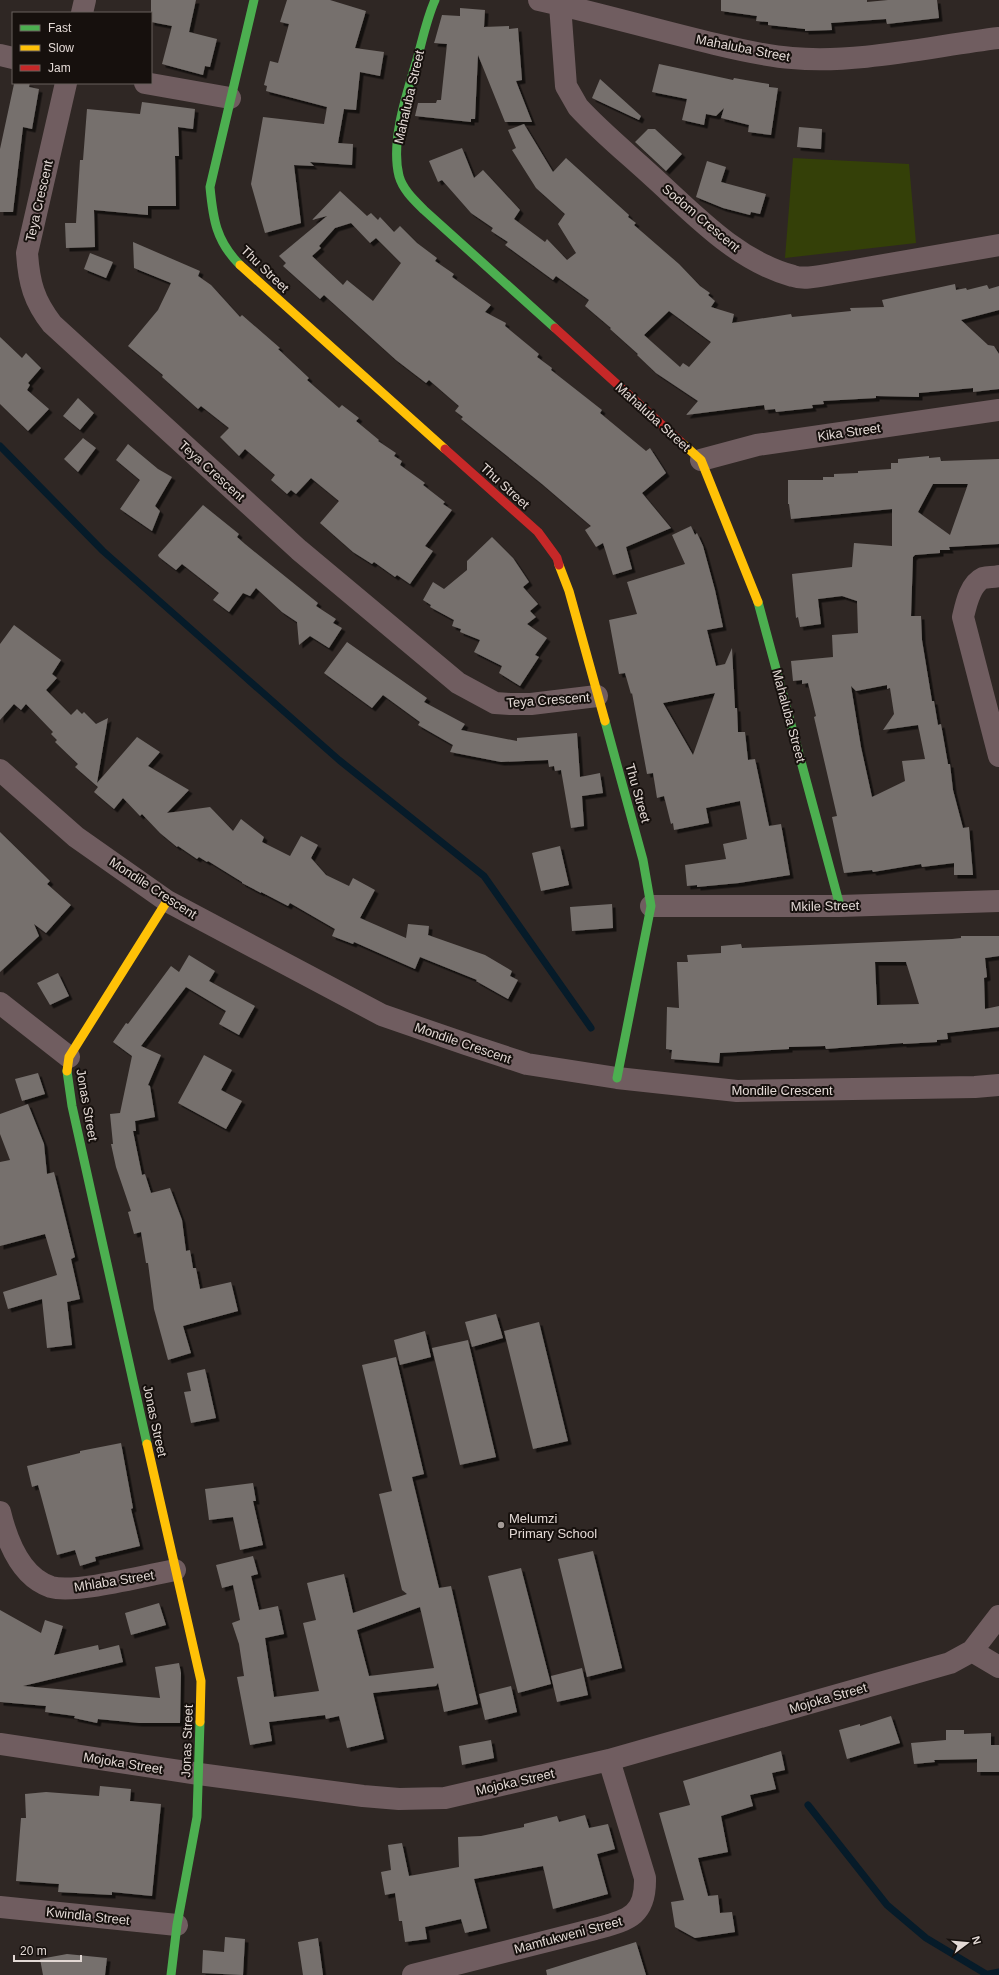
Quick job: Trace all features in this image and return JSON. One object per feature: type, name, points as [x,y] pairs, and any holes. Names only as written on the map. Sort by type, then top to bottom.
[{"type":"street","points":[[82,12],[85,0]]},
{"type":"street","name":"Thu Street","points":[[254,0],[210,187],[212,209],[221,242],[232,257],[257,282],[538,532],[557,558],[562,572],[643,860],[651,906],[617,1078]]},
{"type":"street","name":"Mahaluba Street","points":[[435,0],[427,21],[399,136],[397,153],[398,171],[404,189],[424,210],[701,460],[756,593],[840,906]]},
{"type":"street","name":"Mahaluba Street","points":[[539,0],[750,52],[792,58],[826,59],[858,57],[999,38]]},
{"type":"street","name":"Sodom Crescent","points":[[560,4],[566,86],[578,107],[714,232],[745,255],[770,268],[795,277],[832,274],[999,245]]},
{"type":"street","points":[[0,55],[12,58]]},
{"type":"street","name":"Teya Crescent","points":[[66,84],[27,253],[28,276],[33,292],[41,310],[52,324],[299,550],[458,683],[495,703],[531,704],[598,696]]},
{"type":"street","points":[[151,84],[230,98]]},
{"type":"street","name":"Kika Street","points":[[701,460],[757,445],[999,410]]},
{"type":"street","points":[[999,576],[983,578],[974,586],[965,606],[963,616],[999,756]]},
{"type":"street","name":"Mondile Crescent","points":[[0,770],[76,837],[168,901],[382,1015],[526,1064],[617,1078],[737,1092],[975,1087],[999,1085]]},
{"type":"street","name":"Jonas Street","points":[[168,901],[69,1057],[67,1065],[72,1106],[201,1681],[197,1817],[177,1925],[170,1975]]},
{"type":"street","name":"Mkile Street","points":[[651,906],[840,906],[999,901]]},
{"type":"street","points":[[0,1003],[69,1057]]},
{"type":"street","name":"Mhlaba Street","points":[[0,1512],[11,1547],[20,1560],[31,1575],[53,1587],[78,1588],[175,1570]]},
{"type":"street","name":"Mojoka Street","points":[[0,1744],[199,1774],[363,1796],[399,1799],[425,1799],[464,1794],[609,1760],[950,1663],[972,1651],[999,1616]]},
{"type":"street","points":[[972,1651],[999,1667]]},
{"type":"street","name":"Mamfukweni Street","points":[[413,1975],[622,1921],[639,1910],[645,1892],[645,1878],[609,1760]]},
{"type":"street","name":"Kwindla Street","points":[[0,1907],[177,1925]]},
{"type":"green space","points":[[793,158],[909,164],[916,243],[785,258]]},
{"type":"building","points":[[151,0],[196,0],[189,32],[217,39],[210,67],[205,66],[203,75],[162,64],[172,26],[152,22]]},
{"type":"building","points":[[287,0],[330,0],[366,11],[355,48],[384,52],[380,76],[360,72],[356,110],[344,109],[338,143],[353,144],[352,165],[310,162],[314,166],[294,165],[301,223],[265,233],[251,184],[263,117],[324,124],[327,107],[266,91],[267,86],[264,85],[270,61],[278,63],[289,24],[280,22]]},
{"type":"building","points":[[721,0],[867,0],[867,2],[888,0],[937,0],[939,18],[887,24],[886,19],[831,23],[832,30],[805,31],[805,29],[768,25],[768,22],[756,21],[757,16],[721,11]]},
{"type":"building","points":[[460,8],[485,10],[484,27],[509,26],[509,29],[518,28],[522,80],[516,81],[532,122],[505,122],[478,55],[475,119],[471,119],[471,122],[415,116],[418,103],[436,103],[437,100],[441,100],[447,44],[434,43],[442,15],[460,16]]},
{"type":"building","points":[[659,64],[733,80],[734,78],[769,84],[769,87],[778,88],[771,135],[748,132],[749,125],[721,118],[724,108],[716,116],[706,114],[704,125],[682,120],[687,99],[652,92]]},
{"type":"building","points":[[600,79],[641,116],[639,120],[592,98]]},
{"type":"building","points":[[14,84],[30,84],[29,87],[39,89],[32,129],[23,127],[13,212],[0,212],[0,149]]},
{"type":"building","points":[[142,102],[195,109],[193,129],[178,127],[179,156],[175,156],[176,206],[148,206],[148,215],[94,210],[95,247],[66,248],[65,223],[76,223],[80,160],[83,160],[87,109],[140,114]]},
{"type":"building","points":[[524,124],[553,172],[566,158],[629,215],[628,217],[636,223],[634,225],[679,264],[700,286],[710,293],[708,295],[715,301],[711,307],[734,314],[732,323],[791,314],[792,317],[851,311],[850,308],[884,307],[882,300],[955,284],[956,290],[966,288],[967,290],[987,285],[989,289],[999,286],[999,310],[961,320],[988,345],[994,346],[999,354],[999,389],[973,392],[973,388],[919,393],[919,397],[876,396],[876,398],[823,401],[824,404],[812,405],[813,408],[776,412],[775,409],[765,410],[764,405],[686,415],[698,401],[656,373],[637,355],[638,354],[610,329],[611,328],[585,306],[589,300],[556,276],[553,280],[505,245],[508,242],[491,231],[493,228],[471,213],[442,180],[438,182],[429,161],[462,148],[474,178],[483,170],[520,210],[514,219],[545,242],[547,239],[567,260],[576,253],[558,224],[565,214],[536,188],[512,150],[516,148],[508,130]],"holes":[[[669,311],[711,342],[689,367],[683,363],[680,367],[644,335]]]},
{"type":"building","points":[[799,127],[822,129],[821,149],[797,147]]},
{"type":"building","points":[[648,129],[655,129],[682,154],[666,171],[635,142]]},
{"type":"building","points":[[707,161],[726,167],[721,182],[766,194],[760,214],[751,212],[750,215],[723,208],[696,197]]},
{"type":"building","points":[[340,191],[367,216],[371,213],[378,220],[380,217],[394,232],[400,226],[417,243],[437,258],[435,261],[454,274],[452,277],[491,305],[485,312],[506,323],[505,326],[539,354],[537,357],[552,368],[551,370],[602,410],[600,413],[646,451],[650,448],[666,473],[642,493],[671,528],[626,547],[632,569],[613,575],[603,543],[596,547],[585,530],[591,526],[542,484],[461,419],[463,417],[455,411],[459,406],[429,380],[426,383],[396,360],[324,295],[320,299],[283,266],[286,263],[279,256],[327,216],[312,220]],"holes":[[[351,223],[370,243],[376,238],[401,263],[373,301],[347,280],[343,285],[312,256],[321,248],[319,246],[335,228]]]},
{"type":"building","points":[[133,242],[200,271],[198,276],[211,285],[240,317],[242,315],[280,348],[278,349],[309,378],[307,380],[339,408],[342,405],[359,418],[356,421],[379,440],[378,441],[396,453],[394,456],[402,461],[400,465],[425,483],[423,485],[445,502],[443,504],[452,510],[425,546],[433,551],[410,584],[397,575],[395,577],[374,562],[372,564],[353,552],[320,523],[339,501],[311,478],[296,494],[291,490],[287,494],[271,480],[275,475],[245,449],[239,456],[220,437],[229,428],[201,406],[198,409],[162,377],[163,375],[128,346],[158,310],[171,283],[134,268]]},
{"type":"building","points":[[90,253],[113,262],[106,278],[84,269]]},
{"type":"building","points":[[0,337],[22,358],[26,353],[41,368],[28,383],[30,385],[27,390],[49,409],[28,431],[0,404]]},
{"type":"building","points":[[78,398],[94,413],[80,430],[63,416]]},
{"type":"building","points":[[83,438],[96,448],[78,472],[64,459]]},
{"type":"building","points":[[128,444],[158,469],[172,477],[155,506],[160,511],[152,531],[120,509],[140,480],[116,460]]},
{"type":"building","points":[[929,456],[929,458],[940,457],[941,461],[999,459],[999,544],[949,547],[950,550],[940,550],[940,553],[915,555],[913,557],[911,616],[921,616],[922,640],[932,701],[934,701],[938,725],[941,724],[948,764],[950,764],[953,790],[963,828],[969,827],[973,875],[954,875],[954,863],[922,867],[921,864],[873,872],[872,870],[844,873],[832,817],[837,816],[814,717],[816,716],[808,683],[802,684],[802,680],[793,681],[791,661],[833,657],[832,635],[858,633],[857,601],[842,596],[818,599],[821,624],[800,627],[798,617],[796,618],[792,574],[852,567],[854,543],[892,546],[892,509],[791,519],[788,504],[788,480],[823,480],[823,477],[834,477],[834,474],[891,469],[891,463],[898,463],[898,459]],"holes":[[[933,484],[968,484],[950,535],[918,512]],[[887,685],[887,689],[890,688],[894,714],[883,730],[918,725],[925,759],[902,761],[905,781],[872,797],[861,747],[851,686],[856,691]]]},
{"type":"building","points":[[203,505],[239,534],[237,537],[245,544],[318,603],[316,606],[336,619],[333,623],[342,628],[329,648],[310,636],[299,645],[297,622],[282,612],[256,588],[250,596],[243,593],[229,612],[213,600],[219,593],[182,564],[176,570],[159,557],[158,555]]},
{"type":"building","points":[[691,526],[695,535],[697,533],[703,546],[723,627],[707,630],[716,666],[725,664],[732,648],[735,708],[737,708],[738,732],[745,732],[748,760],[755,759],[769,826],[781,824],[790,875],[739,883],[697,887],[697,885],[687,886],[685,865],[726,859],[723,844],[747,839],[740,801],[706,808],[709,823],[674,830],[664,796],[657,798],[653,773],[647,774],[632,693],[631,694],[625,673],[619,674],[609,620],[637,614],[627,582],[685,564],[672,535]],"holes":[[[715,693],[693,755],[663,703]]]},
{"type":"building","points":[[492,537],[513,558],[529,582],[523,587],[538,604],[530,611],[536,617],[527,624],[547,638],[535,655],[539,657],[520,686],[499,673],[502,666],[474,652],[480,640],[460,632],[461,629],[452,626],[454,620],[430,607],[431,605],[423,600],[433,582],[444,589],[467,570],[467,561]]},
{"type":"building","points":[[14,625],[61,660],[52,674],[57,678],[46,690],[71,715],[77,709],[82,714],[84,712],[96,724],[108,718],[97,783],[137,737],[160,752],[148,766],[189,790],[167,813],[210,807],[233,831],[241,819],[264,837],[262,842],[290,856],[301,836],[318,845],[311,858],[326,875],[349,886],[353,878],[375,890],[360,918],[406,938],[408,924],[429,926],[428,935],[485,955],[512,971],[510,976],[518,980],[508,999],[476,981],[477,980],[420,957],[415,969],[354,942],[353,944],[332,936],[335,929],[290,903],[288,906],[261,893],[242,883],[208,861],[207,862],[199,857],[197,859],[178,846],[177,847],[160,833],[142,814],[140,816],[123,798],[114,809],[94,792],[98,787],[75,767],[78,764],[55,742],[57,740],[51,734],[53,732],[26,704],[21,710],[14,704],[0,720],[0,644]]},
{"type":"building","points":[[347,642],[427,698],[424,702],[465,724],[461,730],[517,741],[517,738],[577,733],[580,777],[600,773],[603,793],[582,796],[584,826],[571,828],[561,770],[555,771],[554,766],[549,767],[548,760],[501,762],[450,752],[453,745],[418,725],[420,722],[383,695],[372,708],[324,673]]},
{"type":"building","points":[[0,832],[50,881],[47,884],[71,905],[46,933],[34,924],[39,936],[0,972]]},
{"type":"building","points":[[560,846],[569,885],[541,891],[532,853]]},
{"type":"building","points":[[612,904],[613,928],[572,931],[570,907]]},
{"type":"building","points":[[961,936],[999,936],[999,956],[985,958],[987,977],[984,978],[985,1009],[999,1006],[999,1027],[947,1033],[948,1039],[937,1040],[937,1042],[826,1049],[825,1046],[789,1047],[789,1049],[720,1053],[719,1063],[671,1059],[672,1050],[666,1049],[667,1007],[679,1008],[677,962],[688,962],[687,955],[721,953],[721,946],[741,944],[742,948],[961,938]],"holes":[[[875,962],[906,962],[919,1004],[877,1005]]]},
{"type":"building","points":[[189,955],[215,971],[209,981],[255,1006],[239,1035],[219,1024],[226,1011],[186,987],[141,1046],[161,1055],[148,1085],[150,1086],[155,1117],[135,1121],[136,1131],[133,1131],[142,1175],[145,1174],[151,1193],[170,1188],[182,1220],[186,1251],[190,1250],[193,1268],[196,1268],[200,1289],[231,1282],[238,1311],[183,1326],[191,1353],[168,1360],[154,1309],[148,1263],[146,1263],[141,1232],[134,1234],[128,1212],[131,1211],[116,1167],[111,1144],[113,1144],[110,1114],[120,1113],[132,1056],[113,1042],[171,966],[179,972]]},
{"type":"building","points":[[58,973],[69,996],[50,1005],[37,983]]},
{"type":"building","points":[[204,1055],[232,1070],[221,1090],[242,1101],[226,1129],[178,1103]]},
{"type":"building","points":[[38,1073],[45,1094],[22,1101],[15,1079]]},
{"type":"building","points":[[28,1104],[44,1144],[47,1174],[54,1172],[75,1257],[71,1259],[80,1299],[67,1302],[72,1345],[47,1348],[42,1299],[8,1309],[3,1292],[57,1275],[45,1234],[0,1246],[0,1162],[10,1160],[0,1134],[0,1114]]},
{"type":"building","points":[[496,1314],[503,1338],[472,1347],[465,1322]]},
{"type":"building","points":[[539,1322],[568,1441],[533,1449],[504,1331]]},
{"type":"building","points":[[425,1331],[431,1357],[400,1365],[394,1340]]},
{"type":"building","points":[[468,1340],[496,1457],[460,1465],[432,1348]]},
{"type":"building","points":[[396,1357],[424,1474],[412,1477],[439,1588],[451,1586],[478,1704],[444,1712],[438,1683],[436,1686],[373,1693],[384,1739],[347,1748],[339,1716],[326,1719],[325,1715],[269,1722],[272,1741],[250,1745],[237,1677],[244,1676],[239,1644],[232,1623],[240,1620],[233,1585],[222,1588],[216,1565],[253,1556],[258,1574],[251,1576],[259,1610],[278,1606],[284,1634],[265,1638],[274,1697],[319,1691],[303,1623],[316,1620],[307,1583],[344,1574],[353,1613],[407,1594],[402,1590],[379,1494],[392,1491],[362,1365]],"holes":[[[420,1607],[434,1668],[369,1676],[357,1630]]]},
{"type":"building","points":[[205,1369],[216,1418],[191,1423],[184,1392],[191,1391],[187,1373]]},
{"type":"building","points":[[121,1443],[133,1508],[131,1509],[140,1546],[95,1557],[96,1561],[80,1566],[75,1550],[57,1555],[38,1485],[32,1487],[27,1466],[80,1453],[80,1451]]},
{"type":"building","points":[[253,1483],[256,1501],[253,1501],[263,1545],[240,1550],[233,1517],[209,1520],[205,1489]]},
{"type":"building","points":[[593,1551],[622,1668],[587,1677],[558,1559]]},
{"type":"building","points":[[521,1568],[551,1684],[518,1693],[488,1576]]},
{"type":"building","points":[[159,1603],[166,1625],[131,1635],[125,1613]]},
{"type":"building","points":[[0,1610],[41,1633],[45,1620],[63,1626],[54,1655],[98,1645],[99,1650],[119,1645],[123,1662],[23,1686],[160,1698],[155,1667],[179,1663],[181,1673],[180,1723],[139,1723],[98,1719],[97,1723],[74,1718],[75,1716],[45,1712],[46,1706],[0,1702]]},
{"type":"building","points":[[582,1668],[588,1695],[557,1702],[551,1676]]},
{"type":"building","points":[[511,1686],[517,1712],[485,1720],[479,1694]]},
{"type":"building","points":[[891,1716],[900,1743],[847,1759],[839,1730],[860,1724],[860,1726]]},
{"type":"building","points":[[946,1730],[964,1730],[964,1734],[991,1733],[991,1745],[999,1745],[999,1772],[977,1772],[977,1759],[934,1760],[935,1762],[914,1764],[911,1743],[946,1740]]},
{"type":"building","points":[[491,1740],[494,1758],[462,1765],[459,1746]]},
{"type":"building","points":[[781,1751],[785,1770],[772,1773],[776,1789],[750,1795],[753,1806],[721,1816],[728,1852],[698,1858],[708,1896],[718,1895],[720,1913],[732,1912],[735,1932],[695,1938],[675,1927],[671,1902],[684,1900],[659,1813],[690,1805],[683,1781]]},
{"type":"building","points":[[100,1786],[131,1789],[130,1801],[161,1804],[152,1896],[112,1892],[112,1895],[58,1892],[59,1884],[16,1881],[21,1818],[26,1818],[25,1794],[46,1792],[99,1796]]},
{"type":"building","points":[[585,1815],[589,1828],[608,1824],[615,1849],[597,1854],[608,1894],[553,1909],[543,1866],[474,1879],[487,1928],[465,1933],[461,1919],[425,1927],[427,1939],[405,1942],[402,1921],[399,1921],[395,1893],[385,1895],[381,1872],[391,1870],[388,1845],[402,1843],[409,1876],[459,1867],[458,1837],[481,1836],[524,1827],[524,1824],[557,1816],[559,1822]]},
{"type":"building","points":[[225,1937],[245,1939],[243,1975],[202,1973],[203,1950],[224,1952]]},
{"type":"building","points":[[318,1938],[323,1975],[303,1975],[298,1942]]},
{"type":"building","points":[[636,1942],[646,1975],[547,1975],[546,1970]]},
{"type":"building","points":[[67,1954],[107,1958],[105,1975],[43,1975],[40,1959]]},
{"type":"waterway","points":[[0,446],[103,551],[339,760],[484,876],[591,1028]]},
{"type":"waterway","points":[[808,1805],[887,1905],[926,1938],[986,1974]]},
{"type":"waterway","points":[[984,1975],[999,1972]]},
{"type":"traffic: fast","points":[[240,265],[226,247],[217,229],[214,219],[210,187],[254,0]]},
{"type":"traffic: fast","points":[[435,0],[425,28],[401,115],[397,147],[399,176],[403,186],[424,210],[555,328]]},
{"type":"traffic: fast","points":[[758,602],[840,906]]},
{"type":"traffic: fast","points":[[605,721],[643,860],[651,906],[617,1078]]},
{"type":"traffic: fast","points":[[67,1071],[72,1106],[147,1444]]},
{"type":"traffic: fast","points":[[171,1975],[177,1925],[197,1817],[200,1722]]},
{"type":"traffic: slow","points":[[240,265],[445,449]]},
{"type":"traffic: slow","points":[[682,443],[701,460],[758,602]]},
{"type":"traffic: slow","points":[[559,565],[569,591],[605,721]]},
{"type":"traffic: slow","points":[[67,1071],[69,1057],[167,901]]},
{"type":"traffic: slow","points":[[147,1444],[201,1681],[200,1722]]},
{"type":"traffic: jam","points":[[555,328],[682,443]]},
{"type":"traffic: jam","points":[[445,449],[538,532],[557,558],[559,565]]},
{"type":"place","name":"Melumzi Primary School","points":[[501,1525]]}]
